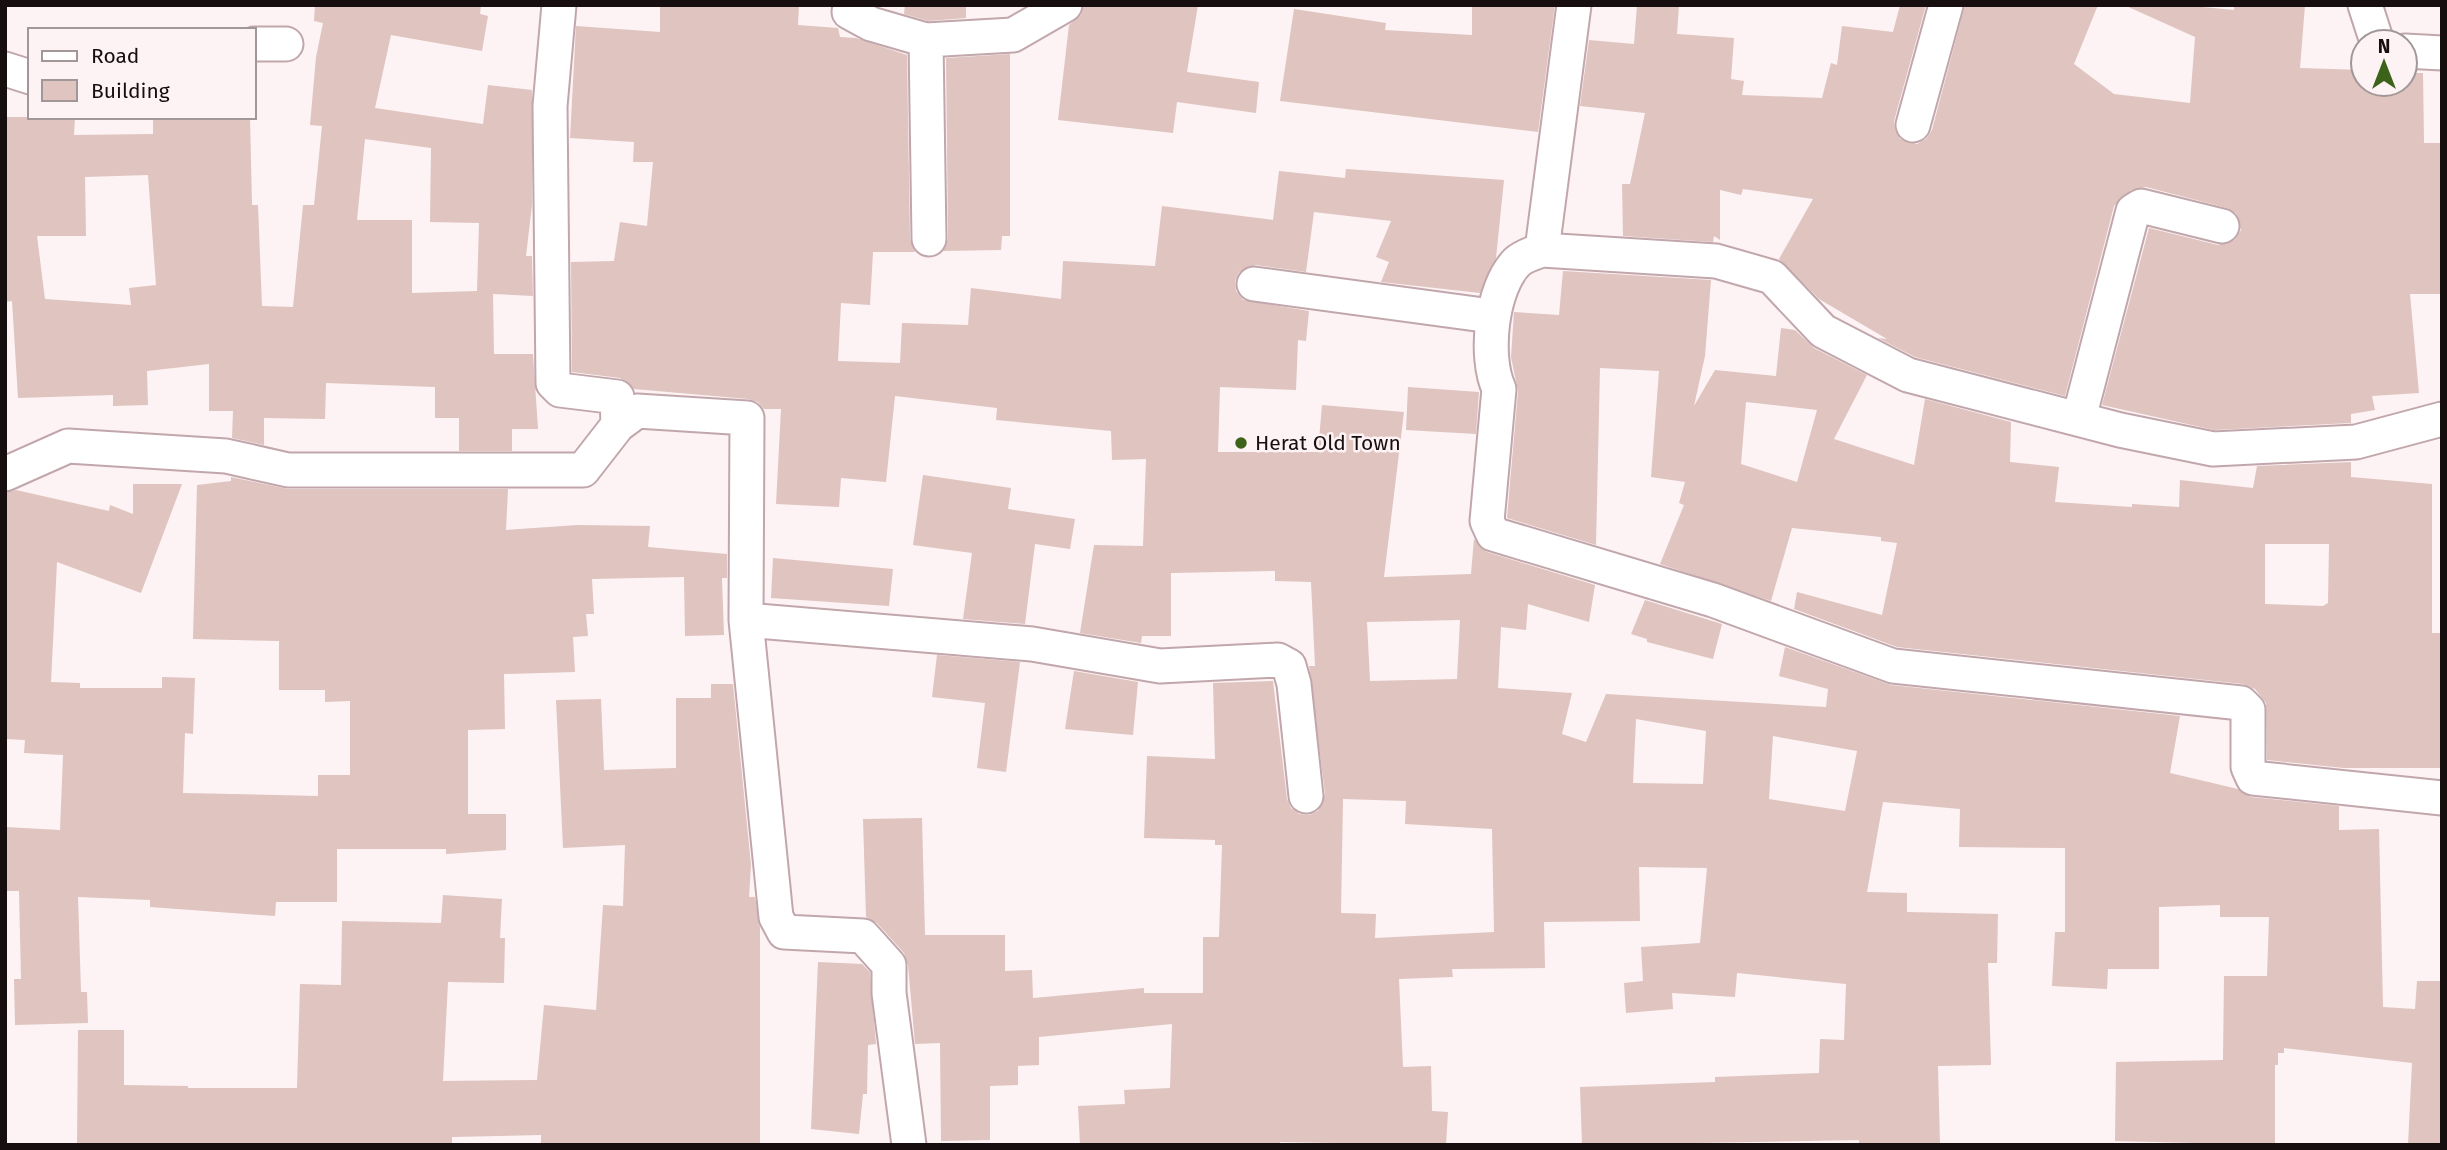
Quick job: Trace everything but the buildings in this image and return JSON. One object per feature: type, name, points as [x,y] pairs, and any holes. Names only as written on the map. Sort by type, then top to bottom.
[{"type":"street","points":[[559,5],[550,106],[553,383],[560,390],[617,397],[618,425]]},
{"type":"street","points":[[850,5],[849,12],[871,24],[926,40],[1013,35],[1065,5]]},
{"type":"street","points":[[1542,250],[1574,5]]},
{"type":"street","points":[[1913,125],[1945,5]]},
{"type":"street","points":[[2365,5],[2372,28]]},
{"type":"street","points":[[926,40],[929,239]]},
{"type":"street","points":[[2419,52],[2442,53]]},
{"type":"street","points":[[5,69],[28,76]]},
{"type":"street","points":[[2079,418],[2133,211],[2141,206],[2222,226]]},
{"type":"street","points":[[2442,419],[2356,442],[2213,449],[1908,375],[1823,331],[1772,277],[1716,261],[1542,250],[1517,261],[1504,284],[1492,316],[1494,379],[1499,389],[1487,521],[1493,534],[1713,600],[1893,666],[2241,702],[2248,710],[2248,767],[2253,778],[2442,797]]},
{"type":"street","points":[[1254,284],[1492,316]]},
{"type":"street","points":[[5,474],[68,446],[226,456],[288,470],[583,470],[618,425],[637,411],[747,418],[746,620],[776,917],[783,932],[863,936],[889,965],[889,993],[909,1145]]},
{"type":"street","points":[[746,620],[1032,644],[1160,666],[1278,660],[1289,666],[1294,684],[1306,796]]},
{"type":"place","name":"Herat Old Town","points":[[1241,443]]}]
